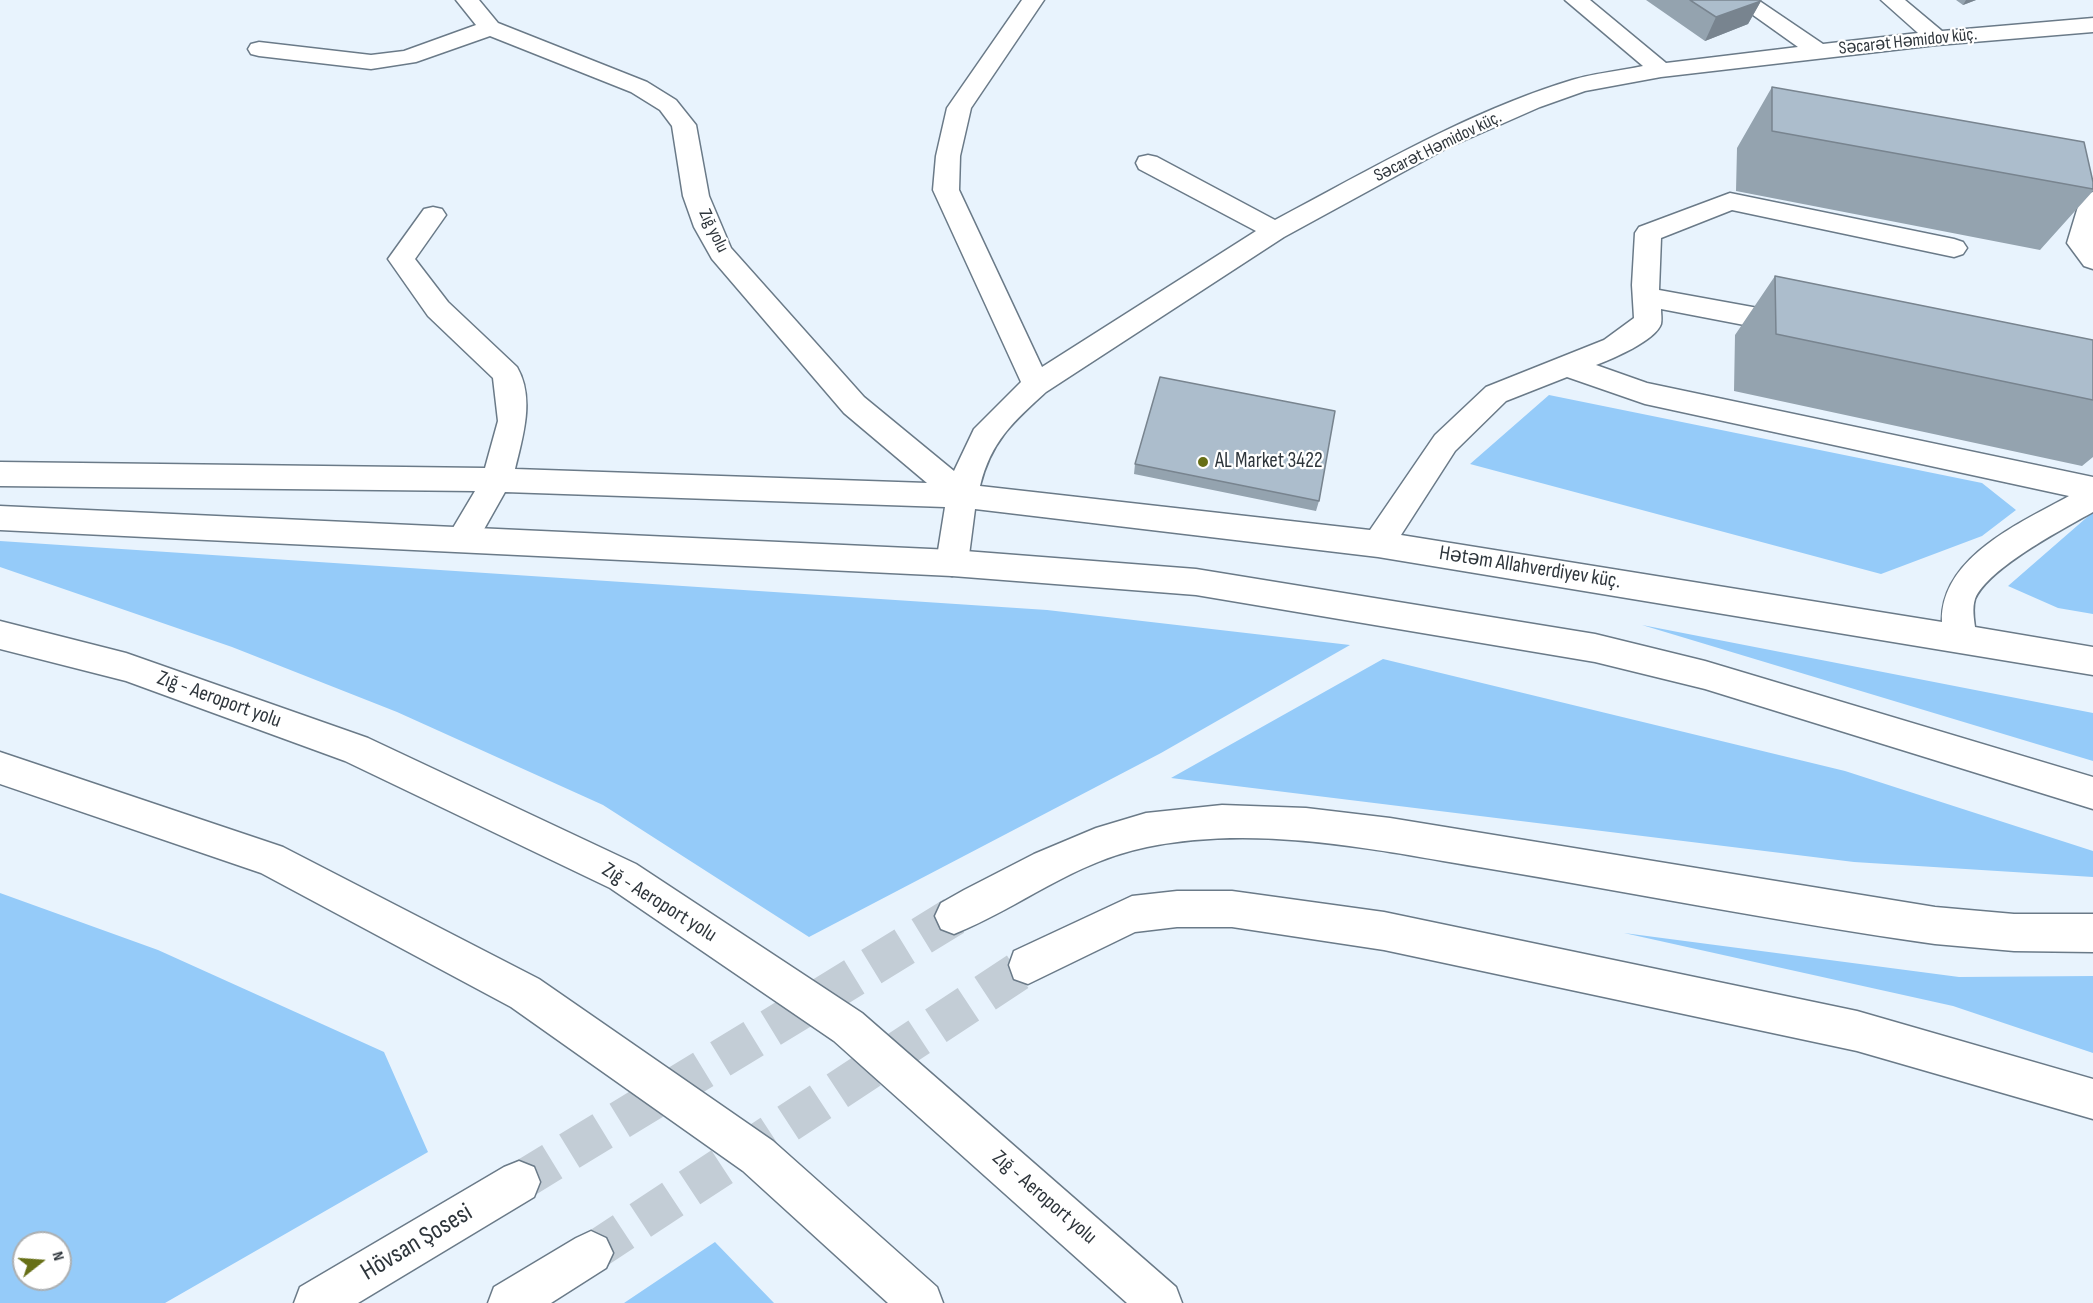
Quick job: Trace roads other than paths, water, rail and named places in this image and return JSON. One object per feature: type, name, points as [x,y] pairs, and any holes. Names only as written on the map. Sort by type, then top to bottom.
[{"type":"main road","name":"Zığ yolu","points":[[467,0],[490,28],[639,87],[668,105],[684,125],[696,196],[707,228],[721,253],[854,405],[963,496]]},
{"type":"main road","points":[[1033,0],[959,108],[948,156],[946,189],[1036,385]]},
{"type":"main road","points":[[1576,0],[1612,27],[1661,70]]},
{"type":"main road","points":[[1743,0],[1818,51]]},
{"type":"main road","points":[[1892,0],[1937,38]]},
{"type":"main road","name":"Səcarət Həmidov küç.","points":[[952,563],[963,496],[978,446],[1004,413],[1036,385],[1275,231],[1438,143],[1532,102],[1580,86],[1661,70],[1937,38],[2093,25]]},
{"type":"main road","points":[[259,49],[371,62],[408,57],[490,28]]},
{"type":"main road","points":[[1148,163],[1275,231]]},
{"type":"main road","points":[[2093,200],[2080,243],[2093,260]]},
{"type":"main road","points":[[1378,544],[1445,443],[1496,394],[1614,347],[1648,322],[1646,297],[1648,233],[1730,201],[1954,248]]},
{"type":"main road","points":[[433,215],[401,259],[438,309],[507,374],[513,421],[498,480],[463,538]]},
{"type":"main road","points":[[1646,297],[1810,328]]},
{"type":"main road","points":[[1566,366],[1645,393],[2093,489]]},
{"type":"main road","name":"Hətəm Allahverdiyev küç.","points":[[0,474],[498,480],[963,496],[1378,544],[2093,661]]},
{"type":"main road","points":[[1959,639],[1959,598],[1975,572],[2039,528],[2093,497]]},
{"type":"main road","points":[[0,518],[463,538],[952,563],[1196,582],[1595,648],[1705,675],[2093,793]]},
{"type":"main road","name":"Zığ - Aeroport yolu","points":[[0,635],[126,667],[356,749],[623,876],[848,1027],[1160,1303]]},
{"type":"main road","points":[[0,768],[270,859],[525,993],[758,1156],[921,1303]]},
{"type":"main road","points":[[954,916],[1077,851],[1146,830],[1197,822],[1264,823],[1392,835],[1921,925],[2049,935],[2093,933]]},
{"type":"main road","points":[[1028,965],[1132,914],[1177,909],[1232,909],[1384,931],[1845,1029],[2093,1099]]},
{"type":"main road","name":"Hövsan Şosesi","points":[[316,1303],[519,1182]]},
{"type":"main road","points":[[510,1303],[591,1252]]},
{"type":"tunnel","points":[[519,1182],[954,916]]},
{"type":"tunnel","points":[[591,1253],[1028,965]]},
{"type":"place","name":"AL Market 3422","points":[[1203,462]]}]
